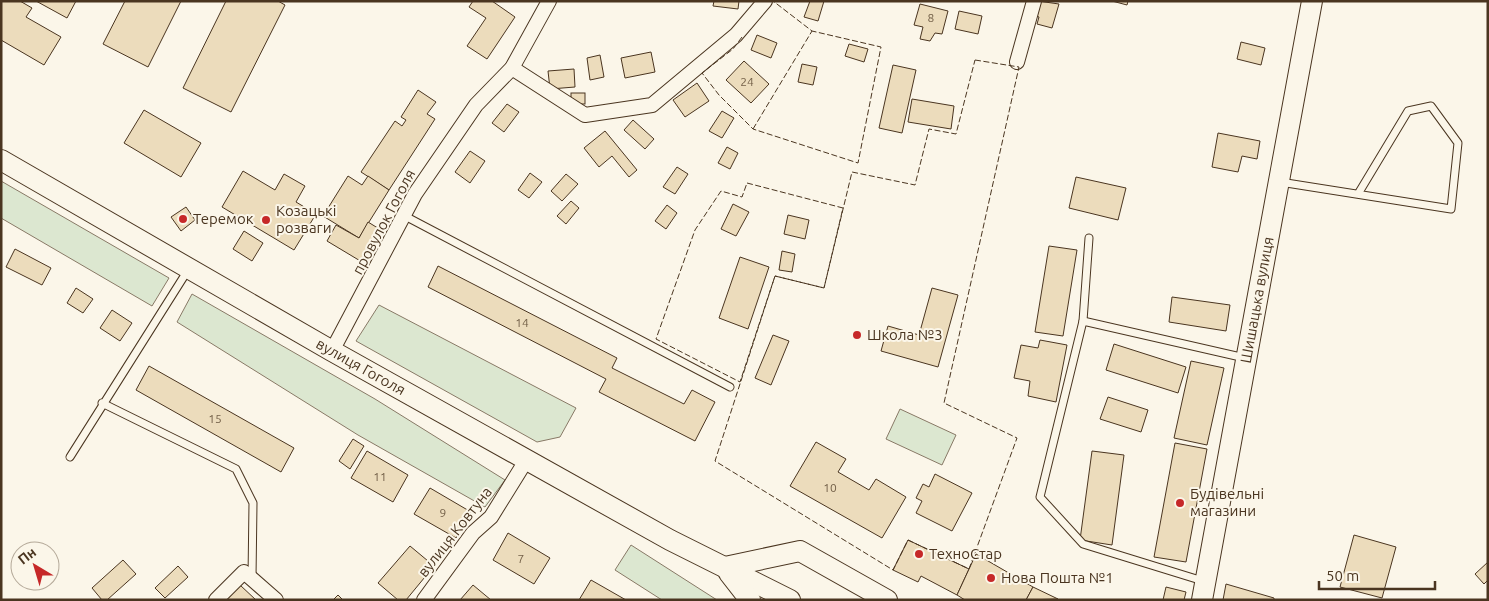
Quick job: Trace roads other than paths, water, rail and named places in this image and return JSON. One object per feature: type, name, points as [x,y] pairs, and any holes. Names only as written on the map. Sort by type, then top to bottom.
[{"type":"street","name":"провулок Гоголя","points":[[332,351],[403,214],[476,105],[512,68],[549,1]]},
{"type":"street","points":[[512,68],[585,114],[652,105],[736,34],[765,1]]},
{"type":"street","points":[[1017,62],[1034,1]]},
{"type":"street","name":"Шишацька вулиця","points":[[1204,591],[1312,1]]},
{"type":"street","name":"вулиця Гоголя","points":[[1,160],[332,351],[670,540],[787,598]]},
{"type":"street","name":"вулиця Ковтуна","points":[[424,600],[473,533],[491,517],[527,459]]},
{"type":"street","points":[[725,568],[800,551],[887,600]]},
{"type":"street","name":"вулиця Гоголя","points":[[787,598],[768,576],[776,561],[800,551]]},
{"type":"street","name":"вулиця Гоголя","points":[[725,568],[750,600]]},
{"type":"street","points":[[216,600],[244,572],[276,600]]},
{"type":"lane","points":[[1279,182],[1451,209],[1458,143],[1431,106],[1408,111],[1358,194]]},
{"type":"lane","points":[[403,214],[730,387]]},
{"type":"lane","points":[[1090,238],[1082,321],[1040,497],[1083,544],[1204,591]]},
{"type":"lane","points":[[70,457],[102,403],[190,268]]},
{"type":"lane","points":[[1082,321],[1247,358]]},
{"type":"lane","points":[[102,403],[236,469],[253,503],[252,578]]},
{"type":"place","name":"Теремок","points":[[183,219]]},
{"type":"place","name":"Козацькі розваги","points":[[266,220]]},
{"type":"place","name":"Школа №3","points":[[857,335]]},
{"type":"place","name":"Будівельні магазини","points":[[1180,503]]},
{"type":"place","name":"ТехноСтар","points":[[919,554]]},
{"type":"place","name":"Нова Пошта №1","points":[[991,578]]}]
